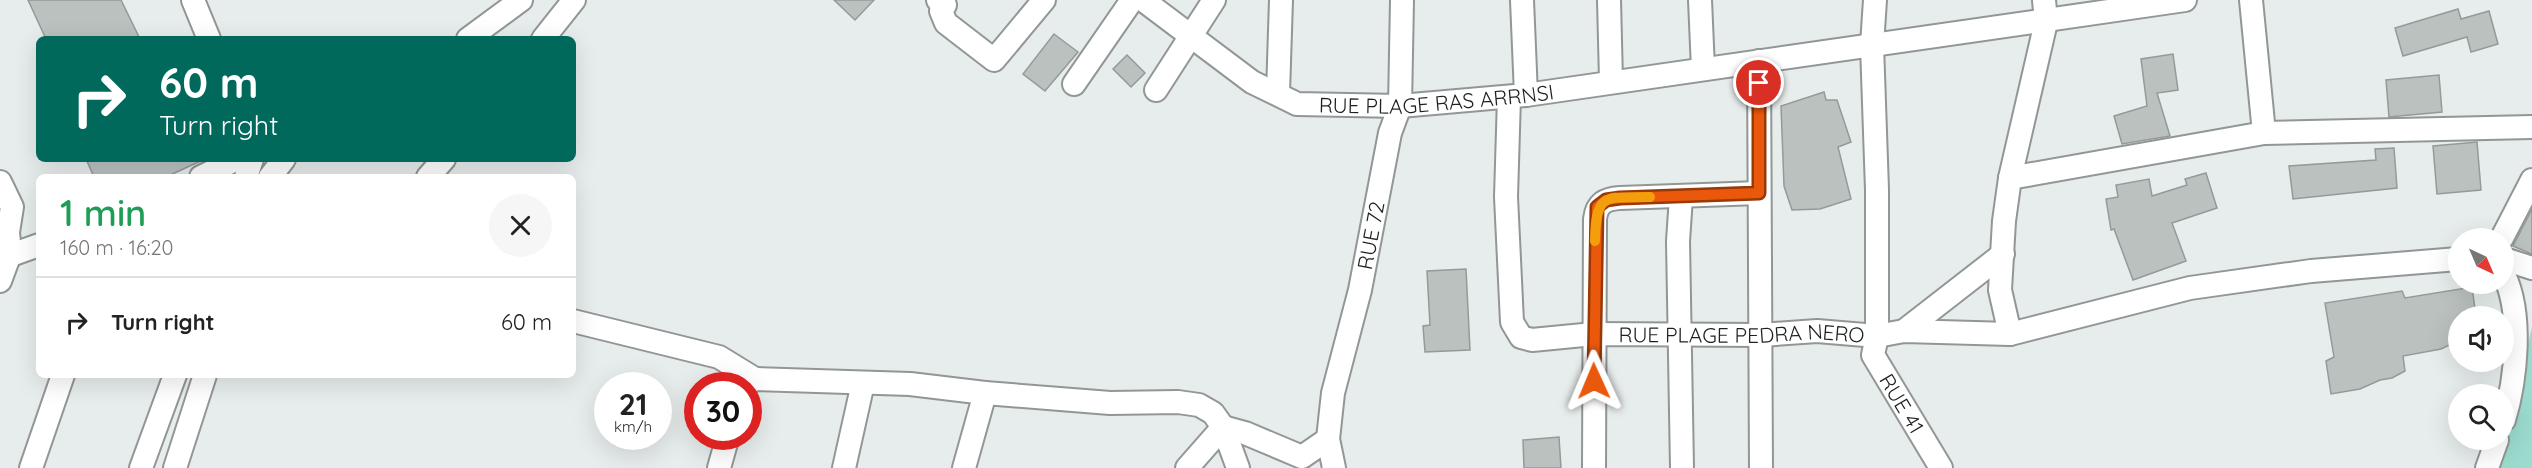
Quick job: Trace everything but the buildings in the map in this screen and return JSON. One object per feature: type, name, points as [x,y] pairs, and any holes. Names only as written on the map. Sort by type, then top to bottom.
[{"type":"street","points":[[193,0],[207,36]]},
{"type":"street","points":[[472,36],[521,0]]},
{"type":"street","points":[[545,36],[574,0]]},
{"type":"street","points":[[944,2],[941,11],[946,23],[994,60],[1044,0]]},
{"type":"street","points":[[1074,84],[1132,0]]},
{"type":"street","name":"RUE PLAGE RAS ARRNSI","points":[[1143,0],[1252,82],[1297,104],[1310,106],[1400,106],[1518,96],[1872,45],[2045,11],[2185,0]]},
{"type":"street","points":[[1156,90],[1215,0]]},
{"type":"street","points":[[1278,93],[1281,0]]},
{"type":"street","name":"RUE 72","points":[[1334,468],[1328,439],[1336,373],[1360,290],[1390,133],[1400,106],[1402,0]]},
{"type":"street","points":[[1518,96],[1522,0]]},
{"type":"street","points":[[1609,0],[1611,81]]},
{"type":"street","points":[[1700,0],[1703,69]]},
{"type":"street","name":"RUE 41","points":[[1875,0],[1872,45],[1877,190],[1877,336],[1874,355],[1938,466]]},
{"type":"street","points":[[2251,0],[2264,133]]},
{"type":"street","points":[[2010,334],[2000,290],[2010,178],[2045,11]]},
{"type":"street","points":[[1759,61],[1761,468]]},
{"type":"street","name":"RUE PLAGE PEDRA NERO","points":[[1518,96],[1506,197],[1512,322],[1521,337],[1532,340],[1594,334],[1761,335],[1817,331],[1877,336],[1904,331],[2010,334],[2190,288],[2311,271],[2448,260]]},
{"type":"street","points":[[2010,178],[2264,133],[2532,127]]},
{"type":"street","points":[[207,174],[231,162]]},
{"type":"street","points":[[431,174],[441,162]]},
{"type":"street","points":[[2507,228],[2532,180]]},
{"type":"street","points":[[0,182],[12,207],[0,281]]},
{"type":"street","points":[[1594,468],[1597,207],[1606,200],[1759,193]]},
{"type":"street","points":[[1681,197],[1678,241],[1678,333],[1682,468]]},
{"type":"street","points":[[5,257],[36,246]]},
{"type":"street","points":[[1904,331],[2003,254]]},
{"type":"street","points":[[2514,262],[2532,268]]},
{"type":"street","points":[[2508,294],[2512,310],[2516,367],[2512,384]]},
{"type":"street","points":[[576,322],[719,357],[737,372]]},
{"type":"street","points":[[31,468],[62,378]]},
{"type":"street","points":[[141,468],[174,378]]},
{"type":"street","points":[[175,468],[204,378]]},
{"type":"street","points":[[762,382],[910,384],[1110,403],[1178,402],[1199,405],[1214,413],[1223,427],[1238,468]]},
{"type":"street","points":[[844,468],[864,383]]},
{"type":"street","points":[[964,468],[986,393]]},
{"type":"street","points":[[1223,427],[1245,433],[1302,457],[1328,439]]},
{"type":"street","points":[[1187,468],[1223,427]]},
{"type":"street","points":[[719,468],[724,450]]},
{"type":"street","points":[[2487,468],[2493,450]]},
{"type":"green space","points":[[2532,327],[2532,468],[2499,468],[2503,450],[2514,450],[2514,404]]},
{"type":"slow traffic","points":[[1595,241],[1596,212],[1601,203],[1612,198],[1650,197]]},
{"type":"route","points":[[1594,381],[1597,207],[1612,198],[1759,193],[1759,83]]}]
